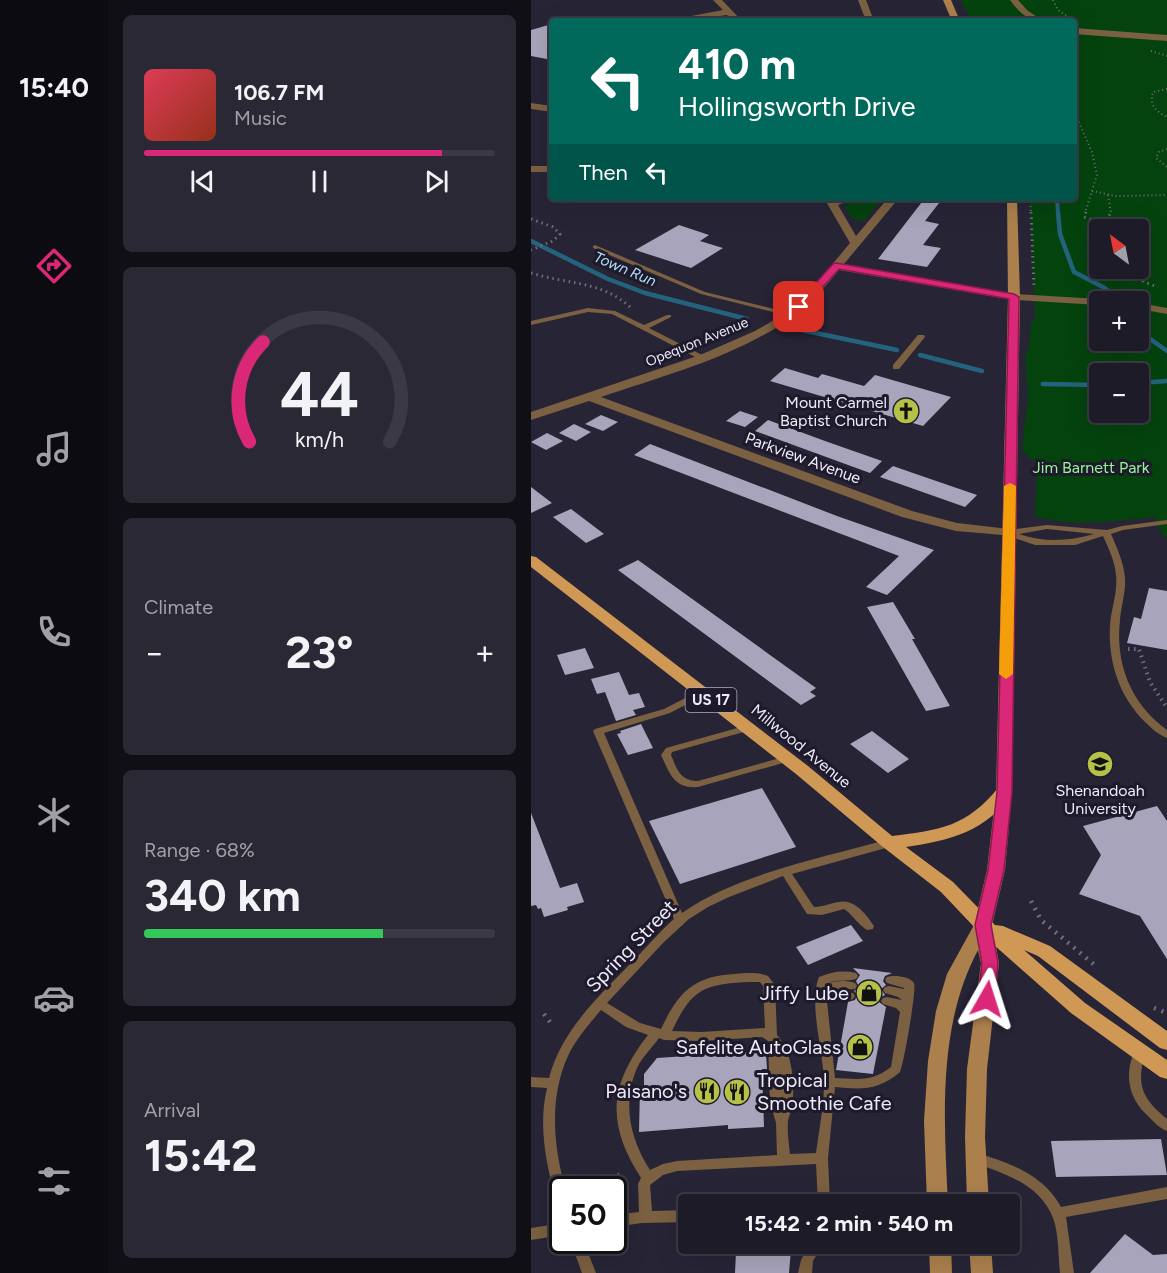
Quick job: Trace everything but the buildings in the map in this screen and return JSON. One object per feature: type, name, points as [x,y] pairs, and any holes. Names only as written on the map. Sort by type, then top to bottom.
[{"type":"main road","points":[[947,0],[955,18]]},
{"type":"main road","points":[[937,1194],[934,1121],[938,1061],[945,1011],[956,974],[983,925],[996,870],[1004,792],[1014,297],[1012,201]]},
{"type":"main road","name":"Millwood Avenue","points":[[531,560],[748,728],[889,843],[947,887],[983,925],[1077,1008],[1167,1071]]},
{"type":"main road","points":[[889,843],[950,834],[970,826],[990,810],[1004,792]]},
{"type":"main road","points":[[978,1194],[978,1069],[990,963],[983,925]]},
{"type":"main road","name":"Millwood Avenue","points":[[983,925],[1044,951],[1167,1042]]},
{"type":"main road","points":[[940,1254],[941,1273]]},
{"type":"main road","points":[[981,1254],[983,1273]]},
{"type":"street","points":[[717,0],[735,18]]},
{"type":"street","points":[[862,0],[869,18]]},
{"type":"street","points":[[1014,0],[1024,12],[1034,18]]},
{"type":"street","points":[[689,18],[728,12]]},
{"type":"street","points":[[1077,31],[1167,38]]},
{"type":"street","points":[[531,106],[549,109]]},
{"type":"street","points":[[531,170],[549,169]]},
{"type":"street","points":[[832,201],[855,243]]},
{"type":"street","name":"Opequon Avenue","points":[[531,416],[704,358],[759,333],[789,314],[814,293],[891,201]]},
{"type":"street","points":[[836,266],[1014,297],[1089,301]]},
{"type":"street","points":[[1149,308],[1167,311]]},
{"type":"street","name":"Parkview Avenue","points":[[590,397],[907,514],[956,527],[1009,534]]},
{"type":"lane","points":[[595,247],[703,293],[789,314]]},
{"type":"lane","points":[[531,323],[577,312],[601,310],[613,312],[704,358]]},
{"type":"lane","points":[[643,328],[669,316]]},
{"type":"lane","points":[[896,367],[921,337]]},
{"type":"lane","points":[[1009,534],[1035,542],[1075,542],[1106,532],[1167,522]]},
{"type":"lane","points":[[1009,534],[1047,527],[1106,532]]},
{"type":"lane","points":[[1106,532],[1120,570],[1121,581],[1114,639],[1117,668],[1138,709],[1152,724],[1167,735]]},
{"type":"lane","points":[[680,920],[598,731],[667,711],[701,693]]},
{"type":"lane","points":[[748,728],[669,750],[666,755],[677,779],[686,785],[698,784],[787,759]]},
{"type":"lane","name":"Spring Street","points":[[556,1176],[549,1131],[549,1105],[553,1083],[570,1043],[600,1004],[680,920],[718,896],[786,873],[889,843]]},
{"type":"lane","points":[[786,873],[811,911],[843,904],[854,909],[869,926]]},
{"type":"lane","points":[[648,1177],[629,1147],[623,1107],[626,1087],[632,1068],[679,1006],[702,983],[717,978],[756,977],[764,979],[769,985],[772,1037]]},
{"type":"lane","points":[[821,995],[851,986],[827,978],[822,983],[821,995],[830,1079],[822,1158],[824,1194]]},
{"type":"lane","points":[[830,1079],[868,1084],[886,1078],[897,1066],[906,1018],[909,1000],[910,986],[905,982],[889,990],[903,1005],[906,1018]]},
{"type":"lane","points":[[600,1004],[638,1027],[660,1034],[681,1036],[762,1032],[772,1037],[782,1052],[784,1063],[786,1103],[782,1123],[784,1160]]},
{"type":"lane","points":[[1139,1053],[1132,1074],[1137,1096],[1145,1108],[1167,1126]]},
{"type":"lane","points":[[531,1082],[553,1083]]},
{"type":"lane","points":[[646,1217],[643,1186],[648,1177],[660,1170],[677,1166],[822,1158]]},
{"type":"lane","points":[[976,1158],[1002,1164],[1027,1179],[1046,1197],[1057,1213],[1067,1273]]},
{"type":"lane","points":[[1057,1213],[1167,1193]]},
{"type":"lane","points":[[627,1219],[678,1216]]},
{"type":"lane","points":[[531,1233],[549,1231]]},
{"type":"lane","points":[[582,1254],[589,1273]]},
{"type":"lane","points":[[805,1273],[807,1260],[811,1254]]},
{"type":"path","points":[[1053,0],[1058,10],[1070,18]]},
{"type":"path","points":[[1167,89],[1153,92],[1151,97],[1157,112],[1167,117]]},
{"type":"path","points":[[1077,118],[1096,165],[1097,175],[1084,213],[1084,217],[1089,220]]},
{"type":"path","points":[[1167,149],[1159,152],[1156,158],[1167,167]]},
{"type":"path","points":[[1092,191],[1108,195],[1167,195]]},
{"type":"path","points":[[1103,219],[1111,215],[1108,195]]},
{"type":"path","points":[[1030,201],[1035,269],[1034,287],[1029,287],[1039,293]]},
{"type":"path","points":[[531,219],[560,234],[553,241],[531,250]]},
{"type":"path","points":[[1141,279],[1158,288]]},
{"type":"path","points":[[1120,649],[1139,649],[1150,682],[1167,708]]},
{"type":"path","points":[[1031,901],[1041,920],[1104,972]]},
{"type":"path","points":[[1146,1005],[1167,1013]]},
{"type":"path","points":[[544,1014],[553,1026]]},
{"type":"path","points":[[617,1176],[622,1174]]},
{"type":"green space","name":"Jim Barnett Park","points":[[961,0],[1167,0],[1167,537],[1163,537],[1154,517],[1079,523],[1035,516],[1037,461],[1029,458],[1022,449],[1028,396],[1025,358],[1029,348],[1031,322],[1035,318],[1030,201],[1077,201],[1077,18],[970,18]]},
{"type":"green space","points":[[858,201],[880,202],[865,220],[852,218],[845,207],[847,204]]},
{"type":"waterway","points":[[1057,201],[1058,213]]},
{"type":"waterway","points":[[1058,212],[1060,234],[1074,272],[1108,291]]},
{"type":"waterway","name":"Town Run","points":[[531,241],[608,279],[645,293],[747,319]]},
{"type":"waterway","name":"Town Run","points":[[792,328],[897,350]]},
{"type":"waterway","points":[[1149,338],[1167,351]]},
{"type":"waterway","name":"Town Run","points":[[920,355],[982,371]]},
{"type":"waterway","name":"Town Run","points":[[1149,382],[1167,381]]},
{"type":"waterway","name":"Town Run","points":[[1043,384],[1089,385]]},
{"type":"slow traffic","points":[[1006,674],[1010,486]]},
{"type":"place","name":"Mount Carmel Baptist Church","points":[[906,411]]},
{"type":"place","name":"Shenandoah University","points":[[1100,764]]},
{"type":"place","name":"Jiffy Lube","points":[[869,993]]},
{"type":"place","name":"Safelite AutoGlass","points":[[860,1047]]},
{"type":"place","name":"Paisano's","points":[[707,1091]]},
{"type":"place","name":"Tropical Smoothie Cafe","points":[[737,1092]]},
{"type":"route","points":[[799,307],[836,266],[1014,297],[1004,792],[996,870],[983,925],[990,963],[987,999]]}]
